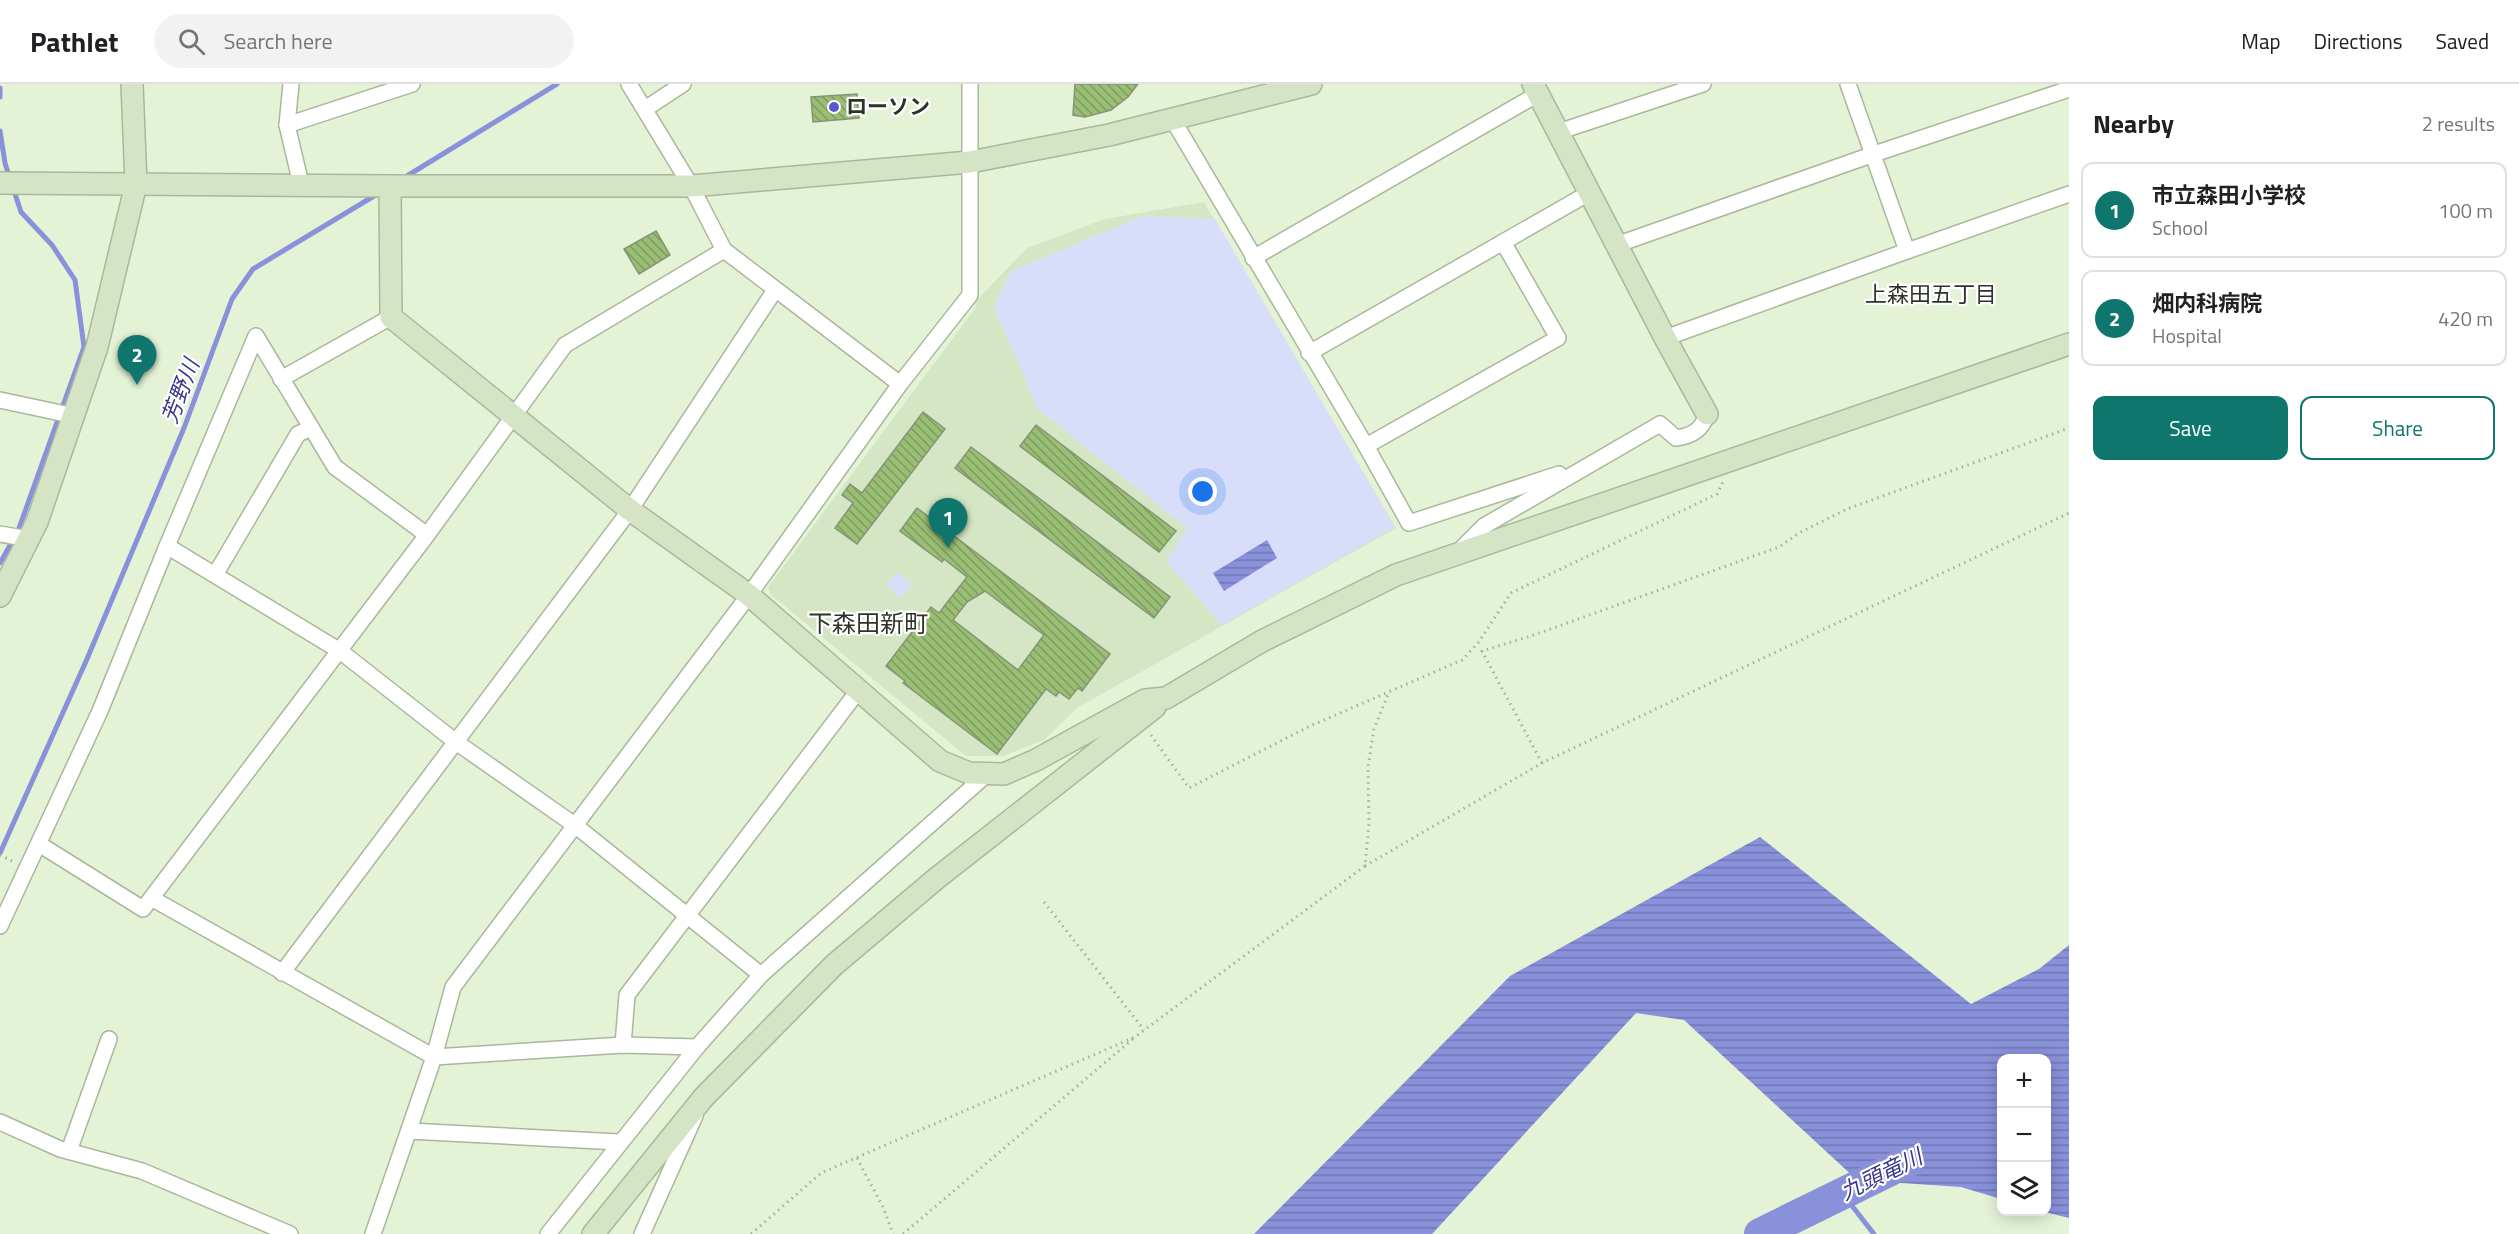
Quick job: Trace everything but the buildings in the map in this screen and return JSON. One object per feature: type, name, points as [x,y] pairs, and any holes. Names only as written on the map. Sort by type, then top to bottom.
[{"type":"street","points":[[0,596],[29,539],[75,416],[97,347],[136,184],[132,84]]},
{"type":"street","points":[[291,84],[287,124],[301,184]]},
{"type":"street","points":[[287,124],[412,84]]},
{"type":"street","points":[[629,84],[692,186],[724,250],[900,384]]},
{"type":"street","points":[[645,109],[683,84]]},
{"type":"street","points":[[373,1234],[434,1057],[453,987],[749,595],[900,384],[970,295],[970,84]]},
{"type":"street","points":[[0,183],[692,186],[970,162],[1173,120],[1311,84]]},
{"type":"street","points":[[1558,132],[1703,84]]},
{"type":"street","points":[[1848,84],[1907,251]]},
{"type":"street","points":[[1253,258],[1535,89],[1707,414],[1704,423],[1691,436],[1676,438],[1660,424],[1484,526],[1457,553]]},
{"type":"street","points":[[1616,245],[1874,154],[2069,89]]},
{"type":"street","points":[[1173,120],[1308,353],[1366,446],[1409,523],[1591,463]]},
{"type":"street","points":[[390,186],[391,317]]},
{"type":"street","points":[[1308,353],[1589,193]]},
{"type":"street","points":[[1665,338],[2069,194]]},
{"type":"street","points":[[1366,446],[1558,338],[1503,242]]},
{"type":"street","points":[[39,844],[143,909],[153,899],[427,535],[565,345],[724,250]]},
{"type":"street","points":[[282,973],[630,510],[776,290]]},
{"type":"street","points":[[281,379],[391,317]]},
{"type":"street","points":[[391,317],[630,510],[749,595],[940,761],[969,773],[986,776],[1004,774],[1036,760],[1145,700],[1166,698]]},
{"type":"street","points":[[2007,366],[2069,332]]},
{"type":"street","points":[[0,926],[100,711],[256,336],[334,467],[427,535]]},
{"type":"street","points":[[593,1234],[704,1097],[834,965],[937,878],[1166,698],[1262,641],[1333,604],[1396,575],[2069,344]]},
{"type":"street","points":[[0,400],[75,416]]},
{"type":"street","points":[[215,575],[298,434],[311,428]]},
{"type":"street","points":[[0,534],[29,539]]},
{"type":"street","points":[[167,546],[340,651],[456,742],[576,826],[761,975]]},
{"type":"street","points":[[623,1045],[627,995],[858,691]]},
{"type":"street","points":[[548,1234],[619,1142],[697,1047],[761,975],[986,776]]},
{"type":"street","points":[[153,899],[434,1057],[623,1045],[697,1047]]},
{"type":"street","points":[[69,1151],[109,1039]]},
{"type":"street","points":[[642,1234],[704,1097]]},
{"type":"street","points":[[0,1122],[69,1151],[142,1171],[290,1234]]},
{"type":"street","points":[[409,1131],[619,1142]]},
{"type":"path","points":[[1542,763],[1482,651],[1531,636],[1779,547],[1799,533],[1847,509],[2069,428]]},
{"type":"path","points":[[1139,719],[1189,788],[1308,726],[1462,660],[1478,643],[1511,593],[1717,494],[1734,459]]},
{"type":"path","points":[[751,1234],[821,1173],[1135,1037],[1365,867],[1542,763],[2069,513]]},
{"type":"path","points":[[1365,867],[1369,824],[1368,767],[1374,729],[1389,692]]},
{"type":"path","points":[[0,855],[15,862]]},
{"type":"path","points":[[1044,902],[1144,1030]]},
{"type":"path","points":[[903,1234],[1144,1030]]},
{"type":"path","points":[[856,1158],[883,1207],[893,1234]]},
{"type":"shaded area","points":[[1204,202],[1396,528],[1077,708],[1044,740],[1003,756],[966,756],[770,594],[768,587],[976,307],[975,302],[1027,248],[1105,219]]},
{"type":"shaded area","points":[[1143,216],[1215,219],[1395,527],[1222,625],[1166,561],[1187,528],[1038,409],[994,307],[1011,271]]},
{"type":"shaded area","points":[[897,572],[912,585],[901,598],[886,585]]},
{"type":"water","points":[[1267,540],[1277,558],[1224,591],[1213,573]]},
{"type":"water","points":[[1760,837],[1971,1004],[2039,969],[2069,945],[2069,1218],[2051,1214],[2051,1054],[1997,1054],[1997,1198],[1961,1187],[1857,1180],[1684,1020],[1636,1013],[1432,1234],[1254,1234],[1510,976]]},
{"type":"waterway","name":"芳野川","points":[[402,179],[557,84]]},
{"type":"waterway","points":[[0,88],[0,97]]},
{"type":"waterway","points":[[0,131],[10,179]]},
{"type":"waterway","points":[[0,563],[18,531],[84,347],[75,280],[52,245],[21,212],[13,188]]},
{"type":"waterway","name":"芳野川","points":[[0,853],[87,659],[184,428],[232,299],[253,269],[379,193]]},
{"type":"waterway","name":"九頭竜川","points":[[1760,1234],[1907,1162]]},
{"type":"waterway","points":[[1842,1193],[1874,1234]]},
{"type":"place","name":"ローソン","points":[[834,107]]},
{"type":"place","name":"畑内科病院","points":[[137,385]]},
{"type":"place","name":"市立森田小学校","points":[[948,548]]},
{"type":"district","name":"上森田五丁目","points":[[1931,294]]},
{"type":"district","name":"下森田新町","points":[[868,624]]}]
